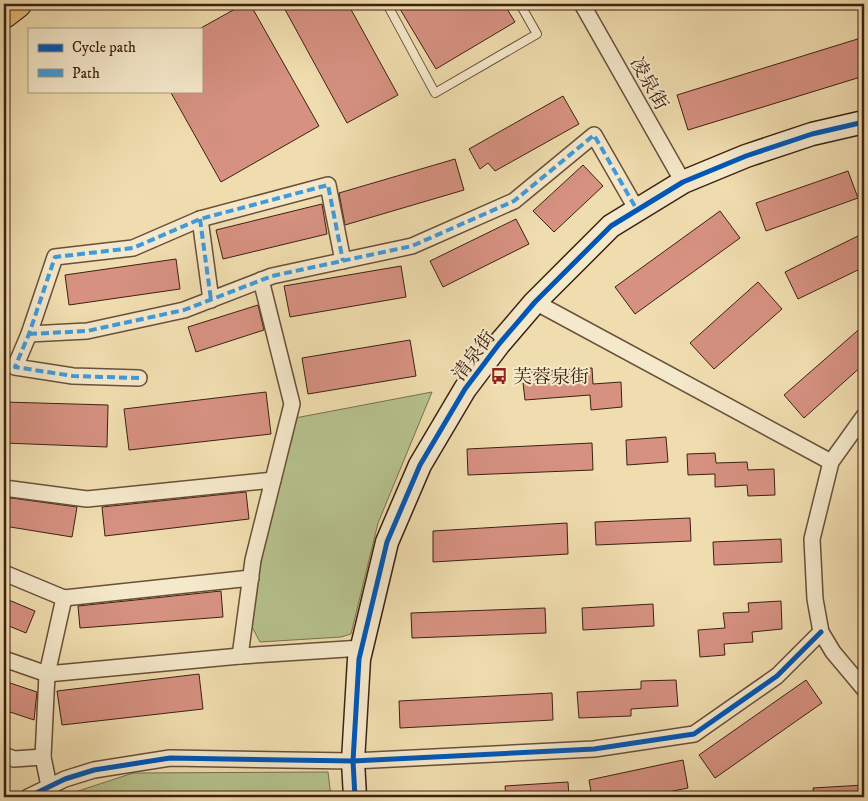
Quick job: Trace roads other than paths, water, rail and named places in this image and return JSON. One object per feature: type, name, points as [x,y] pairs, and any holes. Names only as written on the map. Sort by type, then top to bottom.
[{"type":"highway","points":[[4,14],[17,4]]},
{"type":"street","name":"凌泉街","points":[[582,4],[687,180]]},
{"type":"street","name":"凌泉街","points":[[593,4],[687,180]]},
{"type":"street","name":"清泉街","points":[[355,797],[353,761],[359,659],[387,542],[420,465],[465,389],[499,344],[535,302],[611,226],[687,180],[746,156],[812,134],[864,122]]},
{"type":"street","points":[[30,334],[87,331],[184,310],[272,276],[412,246],[514,201],[594,135],[637,210]]},
{"type":"street","points":[[139,378],[73,376],[15,367],[30,334],[55,257],[133,248],[200,219],[328,185],[343,261]]},
{"type":"street","points":[[200,219],[211,300]]},
{"type":"street","points":[[240,656],[253,560],[292,404],[261,280]]},
{"type":"street","points":[[535,302],[831,462]]},
{"type":"street","points":[[864,416],[831,462],[812,539],[815,599],[822,632],[833,652],[864,689]]},
{"type":"street","points":[[4,488],[86,500],[273,480]]},
{"type":"street","points":[[4,573],[64,598],[251,578]]},
{"type":"street","points":[[50,786],[43,757],[47,674],[64,598]]},
{"type":"street","points":[[28,797],[65,779],[94,770],[170,758],[353,761],[594,749],[694,734],[777,676],[822,632]]},
{"type":"street","points":[[4,659],[47,674],[240,656],[362,648]]},
{"type":"street","points":[[4,755],[14,759],[43,757]]},
{"type":"lane","points":[[387,4],[435,93],[537,34],[520,4]]},
{"type":"place","name":"芙蓉泉街","points":[[499,376]]}]
